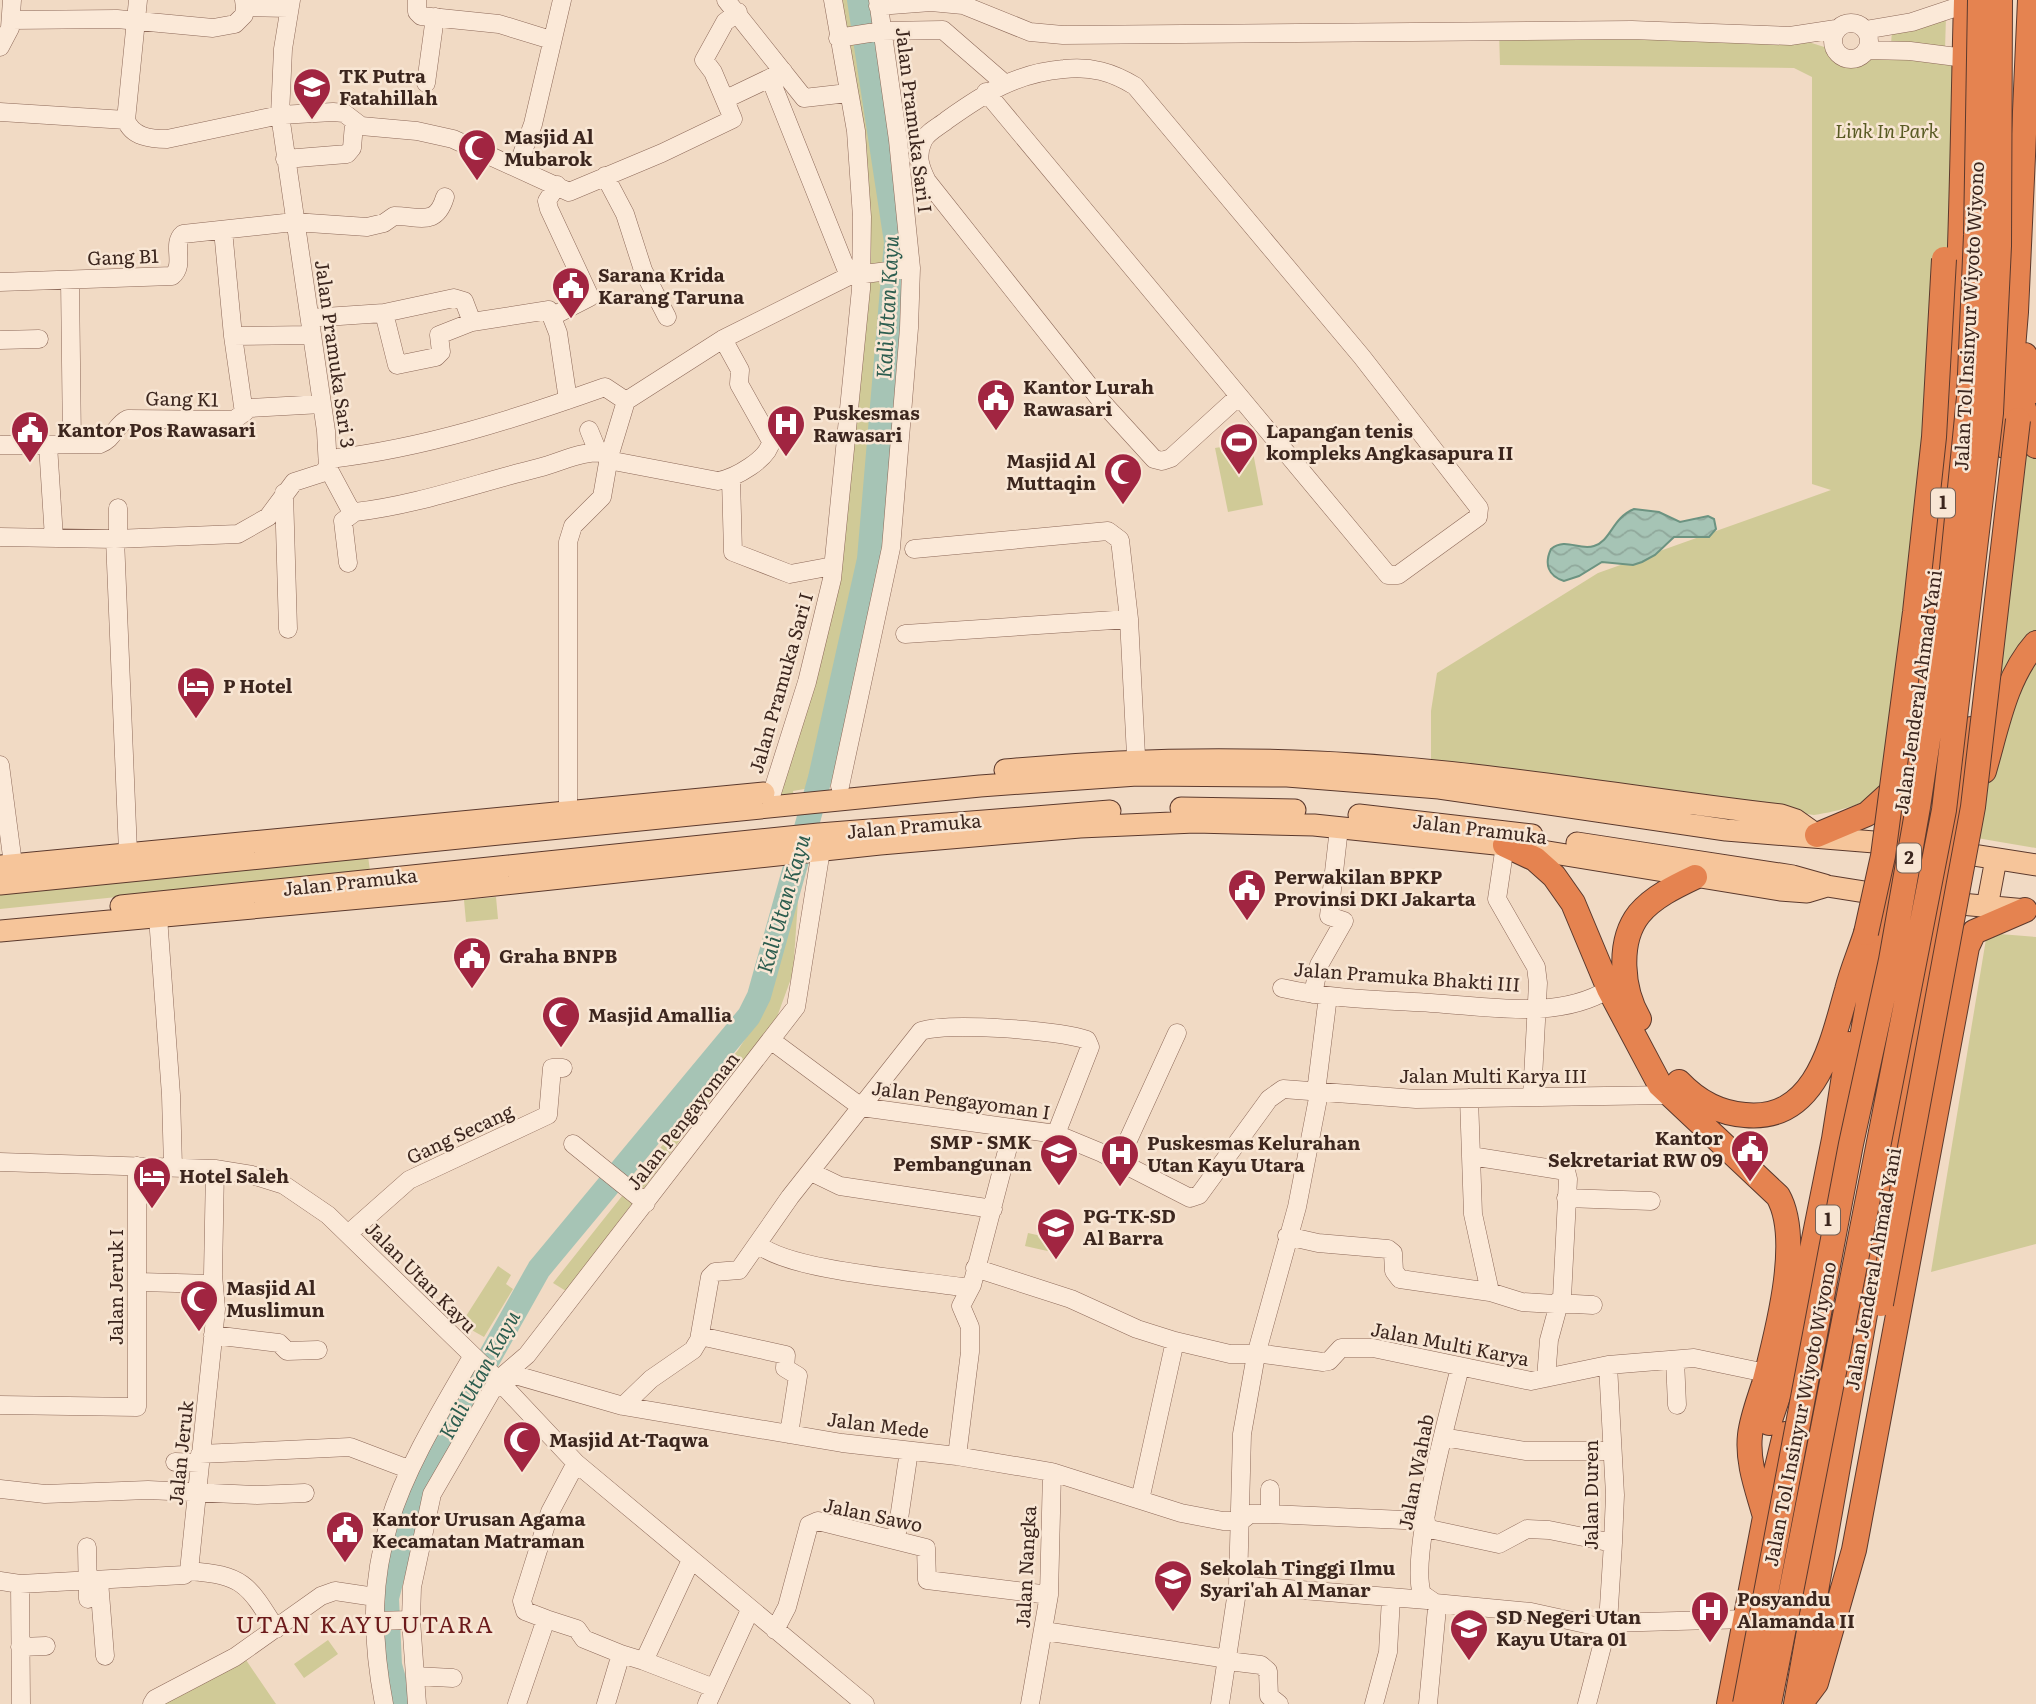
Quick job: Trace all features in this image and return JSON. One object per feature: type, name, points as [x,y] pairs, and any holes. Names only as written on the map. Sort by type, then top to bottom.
[{"type":"highway","name":"Jalan Tol Insinyur Wiyoto Wiyono","points":[[1769,1704],[1944,810],[1991,412],[1999,246],[2000,0]]},
{"type":"highway","name":"Jalan Jenderal Ahmad Yani","points":[[1798,1704],[1890,1171],[1951,851],[1994,563],[2010,403],[2020,177],[2025,154],[2032,52],[2030,0]]},
{"type":"highway","name":"Jalan Tol Insinyur Wiyoto Wiyono","points":[[1745,1704],[1851,1144],[1891,960],[1950,599],[1969,383],[1976,235],[1970,1]]},
{"type":"highway","name":"Jalan Jenderal Ahmad Yani","points":[[1729,1704],[1767,1508],[1803,1359],[1909,776],[1931,613],[1949,445],[1965,58],[1970,1]]},
{"type":"highway","points":[[1808,1639],[1816,1623],[1830,1566],[1973,807],[2025,402],[2030,176],[2025,154]]},
{"type":"highway","points":[[1767,1508],[1750,1463],[1750,1434],[1778,1369],[1834,1139],[1866,933],[1883,856],[1915,612],[1934,437],[1944,259],[1961,193]]},
{"type":"highway","points":[[2025,402],[2036,446]]},
{"type":"highway","points":[[1973,807],[2009,686],[2036,643]]},
{"type":"highway","points":[[1817,835],[1867,814],[1909,776]]},
{"type":"highway","points":[[1513,848],[1554,876],[1573,903],[1605,992],[1660,1085],[1671,1084],[1702,1102],[1728,1112],[1751,1116],[1772,1114],[1813,1083],[1824,1067],[1866,933]]},
{"type":"highway","points":[[1695,877],[1668,891],[1639,914],[1626,940],[1625,972],[1630,1004],[1671,1084],[1778,1196],[1784,1208],[1788,1220],[1787,1271],[1778,1369]]},
{"type":"highway","points":[[1798,1704],[1816,1683],[1820,1672],[1854,1550],[1967,947],[1974,932],[2031,911]]},
{"type":"main road","name":"Jalan Pramuka","points":[[0,884],[836,791],[980,786],[1200,758],[1318,762],[1422,770],[1781,815],[1796,820],[1817,835]]},
{"type":"main road","name":"Jalan Pramuka","points":[[1136,768],[1439,788],[1726,830],[1789,837],[1817,835],[1897,843],[2036,865]]},
{"type":"main road","points":[[1422,770],[1439,788]]},
{"type":"main road","name":"Jalan Pramuka","points":[[7,865],[568,812],[720,805],[772,793],[807,796]]},
{"type":"main road","name":"Jalan Pramuka","points":[[817,845],[1064,813],[1227,807],[1325,812],[1482,828],[1793,876],[1827,886],[1888,896],[2031,911]]},
{"type":"main road","points":[[1195,822],[1227,807]]},
{"type":"main road","name":"Jalan Pramuka","points":[[0,931],[158,917],[424,884],[786,846],[1195,822],[1339,828],[1513,848],[1792,891],[1807,892],[1827,886]]},
{"type":"main road","points":[[1482,828],[1513,848]]},
{"type":"main road","points":[[1987,907],[1996,859]]},
{"type":"main road","name":"Jalan Pramuka","points":[[0,918],[424,884]]},
{"type":"street","points":[[0,47],[11,20],[12,0]]},
{"type":"street","points":[[138,0],[126,120],[134,133],[154,139],[280,115],[344,113],[354,124],[453,139],[572,192],[729,122],[733,116],[704,60],[732,6]]},
{"type":"street","points":[[417,0],[418,15],[499,24],[551,40]]},
{"type":"street","points":[[517,168],[533,124],[562,0]]},
{"type":"street","name":"Jalan Pramuka Sari I","points":[[772,793],[807,682],[833,566],[857,267],[856,131],[848,93],[844,37],[833,0]]},
{"type":"street","points":[[1865,30],[1912,22],[1970,1]]},
{"type":"street","points":[[878,3],[931,2],[962,5],[1030,32],[1063,35],[1632,30],[1834,37],[1851,22],[1865,30],[1869,37],[1867,50],[1859,58],[1842,58],[1834,37]]},
{"type":"street","name":"Jalan Pramuka Sari I","points":[[836,791],[891,548],[903,420],[909,268],[898,140],[876,32],[878,3]]},
{"type":"street","points":[[11,20],[136,22],[193,28],[228,27],[240,20],[245,4],[289,4]]},
{"type":"street","name":"Jalan Pramuka Sari 3","points":[[0,537],[117,539],[238,534],[268,516],[294,482],[322,473],[329,463],[280,115],[289,4]]},
{"type":"street","points":[[732,6],[776,75],[857,267]]},
{"type":"street","points":[[426,83],[435,17]]},
{"type":"street","points":[[844,37],[876,32],[943,30],[1004,83]]},
{"type":"street","points":[[1867,50],[1910,51],[1965,58]]},
{"type":"street","points":[[986,92],[1388,575],[1398,575],[1478,517],[1479,508],[1362,357],[1135,86],[1113,72],[1085,69],[1043,72],[1004,83],[986,92],[924,138],[918,155],[920,168],[927,181],[1108,408],[1154,458],[1162,461],[1171,458],[1239,396]]},
{"type":"street","points":[[776,75],[804,98],[848,93]]},
{"type":"street","points":[[726,99],[776,75]]},
{"type":"street","points":[[0,112],[126,120]]},
{"type":"street","points":[[285,159],[347,154],[352,148],[354,124]]},
{"type":"street","points":[[605,176],[625,214],[643,270],[667,317]]},
{"type":"street","points":[[554,316],[590,297],[548,205],[557,186]]},
{"type":"street","name":"Gang B1","points":[[0,282],[172,276],[178,267],[179,236],[294,222],[367,227],[384,223],[391,216],[431,218],[441,211],[445,197]]},
{"type":"street","points":[[223,230],[233,336],[244,413]]},
{"type":"street","points":[[568,812],[568,542],[573,526],[602,497],[605,455],[626,401],[723,339],[857,267],[909,268]]},
{"type":"street","points":[[70,281],[72,444]]},
{"type":"street","points":[[233,336],[311,326],[454,298],[464,301],[472,322]]},
{"type":"street","points":[[384,313],[397,365],[436,357],[441,352],[438,340],[442,332],[472,322],[545,309],[554,316],[568,400]]},
{"type":"street","points":[[0,340],[39,339]]},
{"type":"street","points":[[348,564],[343,521],[355,512],[448,493],[539,468],[582,452],[718,481],[731,479],[762,457],[772,445],[739,384],[740,370],[723,339]]},
{"type":"street","points":[[355,512],[350,509],[329,463],[384,453],[499,423],[605,387],[626,401]]},
{"type":"street","name":"Gang K1","points":[[0,445],[106,442],[116,426],[128,419],[234,420],[250,408],[322,404]]},
{"type":"street","points":[[589,430],[605,455]]},
{"type":"street","points":[[48,445],[54,538]]},
{"type":"street","points":[[731,479],[733,552],[790,573],[833,566]]},
{"type":"street","points":[[284,493],[288,629]]},
{"type":"street","points":[[118,508],[128,852]]},
{"type":"street","points":[[914,549],[1108,531],[1120,540],[1129,619],[1136,768]]},
{"type":"street","points":[[905,634],[1129,619]]},
{"type":"street","points":[[0,765],[7,865]]},
{"type":"street","points":[[1220,1704],[1238,1585],[1242,1434],[1256,1355],[1297,1207],[1317,1093],[1321,995],[1319,965],[1344,921],[1329,916],[1339,828]]},
{"type":"street","name":"Jalan Pengayoman","points":[[489,1368],[527,1355],[796,1007],[817,845]]},
{"type":"street","points":[[1513,848],[1497,900],[1536,967],[1537,1049],[1532,1097]]},
{"type":"street","points":[[158,917],[171,1095],[173,1167]]},
{"type":"street","name":"Jalan Pramuka Bhakti III","points":[[1282,988],[1321,995],[1482,1007],[1536,1007],[1585,1001],[1605,992]]},
{"type":"street","points":[[623,1406],[652,1379],[693,1350],[699,1336],[710,1277],[715,1272],[739,1269],[917,1034],[926,1030],[981,1028],[1087,1040],[1090,1046],[1056,1134]]},
{"type":"street","points":[[1118,1161],[1177,1033]]},
{"type":"street","name":"Jalan Pengayoman I","points":[[772,1041],[861,1107],[1056,1134],[1118,1161],[1189,1198],[1199,1195],[1275,1093],[1283,1089],[1317,1093]]},
{"type":"street","name":"Gang Secang","points":[[348,1234],[409,1180],[548,1115],[552,1068],[563,1068]]},
{"type":"street","name":"Jalan Multi Karya III","points":[[1317,1093],[1416,1099],[1532,1097],[1671,1084]]},
{"type":"street","points":[[1469,1098],[1473,1214],[1490,1292]]},
{"type":"street","points":[[957,1456],[970,1352],[970,1326],[961,1306],[973,1277],[993,1209],[1013,1129]]},
{"type":"street","points":[[573,1144],[646,1203]]},
{"type":"street","points":[[1471,1156],[1563,1169],[1568,1180],[1566,1270],[1562,1298],[1556,1304]]},
{"type":"street","name":"Jalan Utan Kayu","points":[[0,1163],[215,1169],[252,1175],[284,1185],[328,1214],[489,1368],[576,1463],[855,1701]]},
{"type":"street","name":"Jalan Jeruk I","points":[[0,1405],[136,1407],[139,1282],[136,1166]]},
{"type":"street","name":"Jalan Jeruk","points":[[189,1571],[216,1309],[213,1284],[215,1169]]},
{"type":"street","points":[[811,1172],[840,1186],[993,1209]]},
{"type":"street","points":[[1566,1198],[1651,1202]]},
{"type":"street","points":[[1287,1236],[1318,1244],[1388,1249],[1393,1253],[1394,1271],[1400,1279],[1490,1292],[1522,1302],[1593,1305]]},
{"type":"street","name":"Jalan Multi Karya","points":[[758,1244],[795,1260],[844,1271],[961,1287],[973,1277],[1071,1299],[1137,1329],[1230,1354],[1323,1362],[1329,1361],[1341,1348],[1373,1348],[1525,1381],[1608,1365],[1705,1358],[1778,1369]]},
{"type":"street","points":[[139,1282],[213,1284]]},
{"type":"street","points":[[1546,1378],[1549,1340],[1558,1307],[1556,1304]]},
{"type":"street","points":[[213,1335],[279,1343],[287,1351],[318,1350]]},
{"type":"street","points":[[699,1336],[786,1355],[785,1368],[798,1376],[789,1434]]},
{"type":"street","points":[[1140,1500],[1175,1341]]},
{"type":"street","points":[[1675,1360],[1677,1405]]},
{"type":"street","name":"Jalan Duren","points":[[1587,1704],[1606,1626],[1614,1543],[1608,1365]]},
{"type":"street","name":"Jalan Wahab","points":[[1428,1704],[1431,1601],[1418,1581],[1425,1524],[1460,1367]]},
{"type":"street","points":[[384,1704],[375,1597],[381,1547],[408,1469],[489,1368]]},
{"type":"street","points":[[418,1704],[408,1620],[415,1566],[432,1494],[489,1368]]},
{"type":"street","name":"Jalan Mede","points":[[489,1368],[623,1406],[789,1434],[957,1456],[1052,1472],[1181,1513],[1223,1521],[1241,1521],[1250,1514],[1270,1514],[1425,1524],[1499,1544],[1527,1529],[1549,1530],[1614,1543]]},
{"type":"street","points":[[1443,1437],[1525,1451],[1612,1451]]},
{"type":"street","points":[[175,1462],[350,1447],[408,1469]]},
{"type":"street","points":[[895,1539],[909,1451]]},
{"type":"street","points":[[576,1463],[550,1512],[522,1601],[525,1611],[577,1629],[584,1639],[644,1661],[710,1696],[750,1610]]},
{"type":"street","name":"Jalan Nangka","points":[[1030,1704],[1049,1595],[1052,1472]]},
{"type":"street","points":[[0,1489],[45,1494],[197,1490],[257,1496],[305,1493]]},
{"type":"street","points":[[1270,1489],[1270,1514]]},
{"type":"street","name":"Jalan Sawo","points":[[775,1630],[787,1607],[812,1522],[895,1539],[929,1551],[927,1580],[1049,1595]]},
{"type":"street","points":[[87,1547],[105,1656]]},
{"type":"street","points":[[644,1661],[691,1560]]},
{"type":"street","points":[[0,1581],[92,1587],[184,1575],[189,1571],[225,1574],[241,1583],[276,1629]]},
{"type":"street","points":[[20,1584],[21,1704]]},
{"type":"street","points":[[1238,1585],[1531,1612],[1606,1626],[1747,1619]]},
{"type":"street","points":[[152,1704],[155,1699],[235,1657],[321,1596],[335,1591],[375,1597]]},
{"type":"street","points":[[1374,1704],[1388,1652],[1391,1598]]},
{"type":"street","points":[[517,1704],[546,1619]]},
{"type":"street","points":[[379,1621],[408,1620]]},
{"type":"street","points":[[1044,1631],[1261,1665],[1268,1671],[1269,1696],[1279,1704]]},
{"type":"street","points":[[20,1647],[46,1646]]},
{"type":"street","points":[[606,1704],[621,1654]]},
{"type":"street","points":[[415,1676],[453,1678]]},
{"type":"green space","points":[[833,0],[877,0],[912,271],[891,549],[839,783],[793,791],[795,804],[772,792],[826,606],[862,259]]},
{"type":"green space","points":[[1946,16],[1945,50],[1891,45],[1892,29]]},
{"type":"green space","name":"Link In Park","points":[[1499,32],[1790,36],[1849,55],[1965,58],[1960,193],[1944,259],[1887,787],[1862,802],[1814,815],[1431,763],[1431,711],[1437,673],[1598,573],[1831,490],[1812,484],[1812,77],[1794,68],[1500,65]]},
{"type":"green space","points":[[2036,421],[2036,848],[1965,836],[2020,439]]},
{"type":"green space","name":"Lapangan tenis kompleks Angkasapura II","points":[[1251,442],[1263,505],[1228,512],[1215,448]]},
{"type":"green space","points":[[368,856],[370,871],[0,909],[0,893]]},
{"type":"green space","points":[[799,886],[793,973],[773,1028],[724,1082],[566,1291],[553,1283],[738,1050],[762,1013],[778,959],[792,892]]},
{"type":"green space","points":[[496,897],[498,919],[466,922],[464,900]]},
{"type":"green space","points":[[1987,933],[2036,937],[2036,1244],[1931,1272]]},
{"type":"green space","points":[[1028,1233],[1055,1239],[1052,1252],[1025,1246]]},
{"type":"green space","points":[[498,1266],[511,1275],[506,1284],[513,1289],[484,1337],[461,1324]]},
{"type":"green space","points":[[328,1640],[338,1654],[304,1678],[294,1664]]},
{"type":"green space","points":[[244,1657],[276,1704],[165,1704],[161,1697]]},
{"type":"water","points":[[1634,509],[1659,512],[1680,522],[1708,516],[1714,519],[1716,529],[1709,537],[1674,537],[1655,555],[1633,565],[1602,562],[1579,576],[1564,581],[1551,573],[1548,560],[1551,549],[1562,544],[1594,546],[1604,539],[1621,518]]},
{"type":"waterway","name":"Kali Utan Kayu","points":[[401,1704],[390,1665],[387,1598],[414,1492],[539,1269],[749,1016],[759,996],[820,778],[869,559],[896,242],[859,0]]},
{"type":"place","name":"TK Putra Fatahillah","points":[[312,121]]},
{"type":"place","name":"Masjid Al Mubarok","points":[[477,182]]},
{"type":"place","name":"Sarana Krida Karang Taruna","points":[[571,320]]},
{"type":"place","name":"Kantor Lurah Rawasari","points":[[996,432]]},
{"type":"place","name":"Puskesmas Rawasari","points":[[786,458]]},
{"type":"place","name":"Kantor Pos Rawasari","points":[[30,464]]},
{"type":"place","name":"Lapangan tenis kompleks Angkasapura II","points":[[1239,476]]},
{"type":"place","name":"Masjid Al Muttaqin","points":[[1123,506]]},
{"type":"place","name":"P Hotel","points":[[196,720]]},
{"type":"place","name":"Perwakilan BPKP Provinsi DKI Jakarta","points":[[1247,922]]},
{"type":"place","name":"Graha BNPB","points":[[472,990]]},
{"type":"place","name":"Masjid Amallia","points":[[561,1049]]},
{"type":"place","name":"Kantor Sekretariat RW 09","points":[[1750,1183]]},
{"type":"place","name":"SMP - SMK Pembangunan","points":[[1059,1187]]},
{"type":"place","name":"Puskesmas Kelurahan Utan Kayu Utara","points":[[1120,1188]]},
{"type":"place","name":"Hotel Saleh","points":[[152,1210]]},
{"type":"place","name":"PG-TK-SD Al Barra","points":[[1056,1261]]},
{"type":"place","name":"Masjid Al Muslimun","points":[[199,1333]]},
{"type":"place","name":"Masjid At-Taqwa","points":[[522,1474]]},
{"type":"place","name":"Kantor Urusan Agama Kecamatan Matraman","points":[[345,1564]]},
{"type":"place","name":"Sekolah Tinggi Ilmu Syari'ah Al Manar","points":[[1173,1613]]},
{"type":"place","name":"Posyandu Alamanda II","points":[[1710,1644]]},
{"type":"place","name":"SD Negeri Utan Kayu Utara 01","points":[[1469,1662]]},
{"type":"district","name":"UTAN KAYU UTARA","points":[[365,1625]]}]
